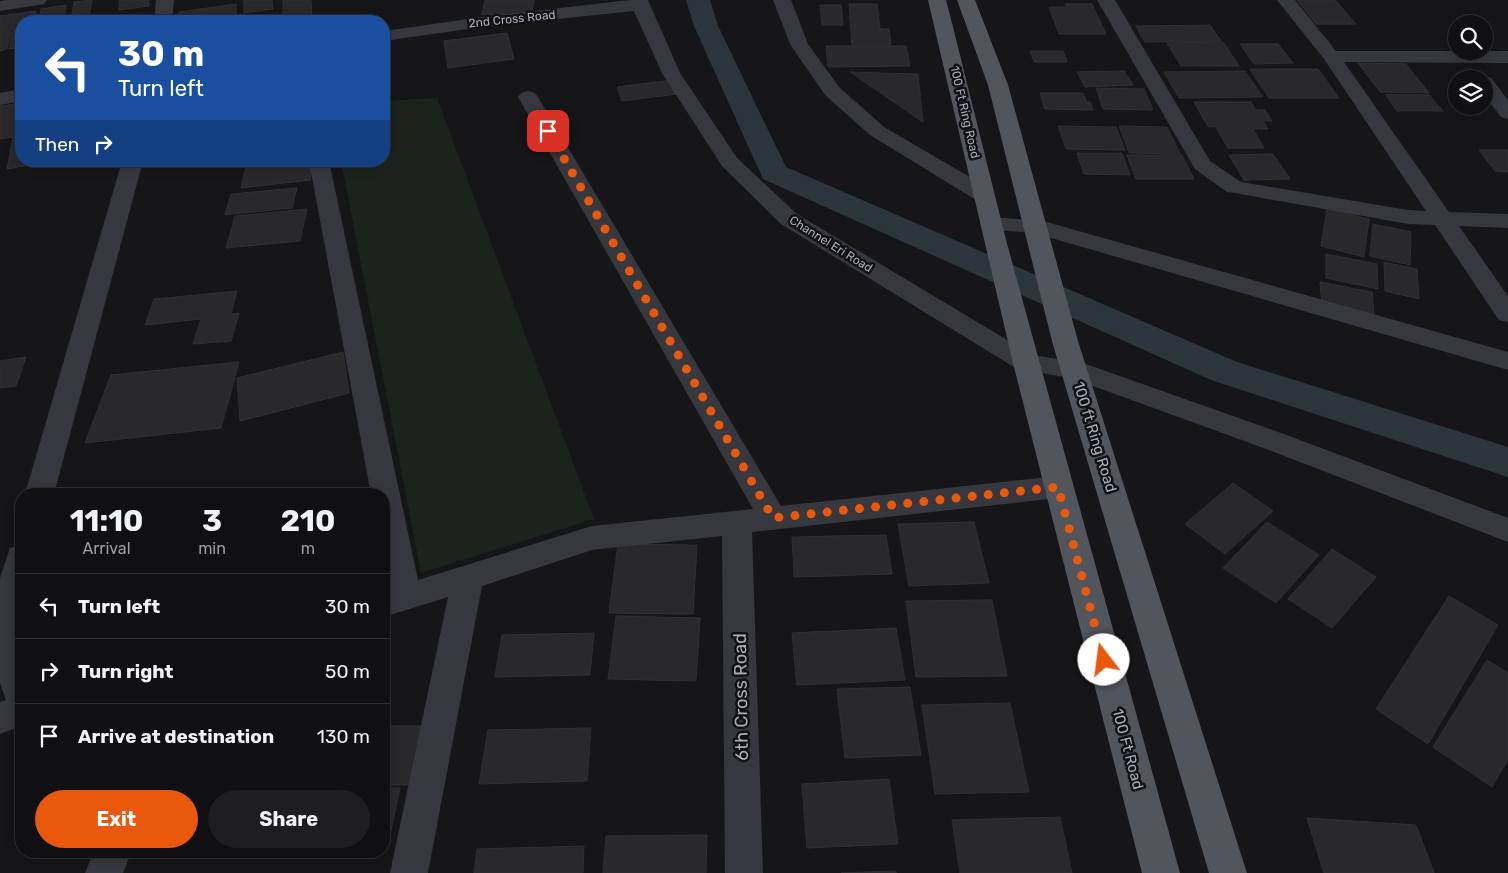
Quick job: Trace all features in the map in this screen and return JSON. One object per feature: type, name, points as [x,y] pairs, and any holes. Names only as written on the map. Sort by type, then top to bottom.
[{"type":"main road","name":"100 Ft Ring Road","points":[[937,0],[953,57],[984,195],[1023,348]]},
{"type":"main road","name":"100 ft Ring Road","points":[[966,0],[998,85],[1069,355],[1228,873]]},
{"type":"main road","name":"100 Ft Road","points":[[1023,348],[1161,873]]},
{"type":"street","points":[[0,6],[38,0]]},
{"type":"street","points":[[164,15],[166,0]]},
{"type":"street","points":[[782,0],[799,44],[832,91],[877,131],[984,195]]},
{"type":"street","points":[[1106,0],[1202,165],[1218,177],[1235,186],[1408,217],[1508,221]]},
{"type":"street","points":[[1286,0],[1331,56],[1508,314]]},
{"type":"street","name":"2nd Cross Road","points":[[390,35],[640,3]]},
{"type":"street","name":"Channel Eri Road","points":[[640,3],[671,74],[728,162],[789,219],[1023,348]]},
{"type":"street","points":[[1331,56],[1448,57]]},
{"type":"street","points":[[1493,57],[1508,57]]},
{"type":"street","points":[[1466,60],[1474,70]]},
{"type":"street","points":[[1493,94],[1508,113]]},
{"type":"street","points":[[0,98],[15,96]]},
{"type":"street","points":[[528,97],[773,518]]},
{"type":"street","points":[[41,488],[131,167]]},
{"type":"street","points":[[320,167],[375,488]]},
{"type":"street","points":[[991,224],[1508,361]]},
{"type":"street","points":[[1023,348],[1069,355],[1271,440],[1508,530]]},
{"type":"street","points":[[390,572],[395,601],[592,538],[1058,487]]},
{"type":"street","name":"6th Cross Road","points":[[737,522],[744,873]]},
{"type":"street","points":[[409,873],[468,578]]},
{"type":"street","points":[[15,579],[10,660],[15,677]]},
{"type":"street","points":[[0,718],[15,712]]},
{"type":"street","points":[[104,873],[110,858]]},
{"type":"shaded area","points":[[437,98],[594,519],[421,573],[342,167],[390,167],[390,101]]},
{"type":"building","points":[[92,0],[89,15],[72,15],[74,2]]},
{"type":"building","points":[[119,0],[149,0],[149,6],[119,10]]},
{"type":"building","points":[[244,0],[272,0],[273,9],[244,13]]},
{"type":"building","points":[[283,0],[311,0],[312,15],[283,15]]},
{"type":"building","points":[[485,0],[534,0],[532,13],[482,15]]},
{"type":"building","points":[[1297,0],[1335,0],[1356,24],[1316,24]]},
{"type":"building","points":[[236,4],[236,14],[179,15],[179,12]]},
{"type":"building","points":[[849,4],[877,4],[880,29],[889,29],[891,45],[852,45]]},
{"type":"building","points":[[1065,4],[1092,4],[1106,34],[1059,34],[1049,7],[1067,7]]},
{"type":"building","points":[[66,5],[65,15],[40,15],[41,9]]},
{"type":"building","points":[[820,5],[841,5],[843,25],[822,25]]},
{"type":"building","points":[[36,11],[36,15],[15,15],[15,48],[9,49],[15,14]]},
{"type":"building","points":[[14,14],[7,49],[0,51],[0,16]]},
{"type":"building","points":[[1210,25],[1221,41],[1145,42],[1136,26]]},
{"type":"building","points":[[507,33],[514,59],[448,68],[444,41]]},
{"type":"building","points":[[1223,42],[1239,66],[1181,66],[1167,43]]},
{"type":"building","points":[[1240,44],[1278,44],[1293,63],[1254,64]]},
{"type":"building","points":[[826,46],[906,46],[910,66],[828,67]]},
{"type":"building","points":[[1030,51],[1063,51],[1067,62],[1034,62]]},
{"type":"building","points":[[1358,63],[1406,64],[1429,93],[1380,92]]},
{"type":"building","points":[[1250,69],[1318,69],[1339,98],[1269,98]]},
{"type":"building","points":[[1124,71],[1133,85],[1085,87],[1077,72]]},
{"type":"building","points":[[1245,71],[1263,97],[1179,98],[1164,72]]},
{"type":"building","points":[[850,72],[918,74],[923,122]]},
{"type":"building","points":[[672,80],[677,94],[622,101],[617,87]]},
{"type":"building","points":[[1096,88],[1144,89],[1153,110],[1103,109]]},
{"type":"building","points":[[1040,93],[1083,93],[1086,102],[1090,102],[1093,110],[1045,109]]},
{"type":"building","points":[[1385,94],[1429,95],[1443,111],[1397,111]]},
{"type":"building","points":[[1194,102],[1251,102],[1256,110],[1265,110],[1272,121],[1263,121],[1268,129],[1253,129],[1264,148],[1228,148],[1216,127],[1208,127]]},
{"type":"building","points":[[15,104],[15,167],[18,167],[7,169],[13,137],[0,139],[0,106]]},
{"type":"building","points":[[1058,126],[1116,127],[1125,150],[1066,149]]},
{"type":"building","points":[[1119,126],[1167,127],[1180,154],[1129,153]]},
{"type":"building","points":[[1479,150],[1508,150],[1508,172],[1495,171]]},
{"type":"building","points":[[1077,153],[1122,153],[1130,175],[1084,174]]},
{"type":"building","points":[[1273,154],[1290,179],[1244,180],[1229,155]]},
{"type":"building","points":[[1127,155],[1182,155],[1194,179],[1136,179]]},
{"type":"building","points":[[246,167],[312,168],[310,180],[241,188]]},
{"type":"building","points":[[297,188],[292,208],[225,215],[231,194]]},
{"type":"building","points":[[307,209],[300,241],[226,248],[235,216]]},
{"type":"building","points":[[1327,209],[1369,219],[1364,257],[1321,246]]},
{"type":"building","points":[[1373,224],[1411,232],[1410,265],[1370,256]]},
{"type":"building","points":[[1326,254],[1377,264],[1378,289],[1326,278]]},
{"type":"building","points":[[1384,262],[1417,269],[1419,299],[1385,291]]},
{"type":"building","points":[[1320,282],[1372,292],[1374,315],[1322,305]]},
{"type":"building","points":[[237,291],[231,314],[239,313],[231,341],[193,344],[201,319],[145,325],[154,299]]},
{"type":"building","points":[[343,352],[349,393],[240,421],[237,378]]},
{"type":"building","points":[[26,357],[16,386],[0,388],[0,361]]},
{"type":"building","points":[[239,362],[221,428],[85,443],[111,375]]},
{"type":"building","points":[[1233,483],[1273,511],[1225,554],[1185,524]]},
{"type":"building","points":[[974,522],[989,583],[909,586],[898,524]]},
{"type":"building","points":[[1267,522],[1319,555],[1276,603],[1223,568]]},
{"type":"building","points":[[886,535],[892,574],[794,577],[792,537]]},
{"type":"building","points":[[618,544],[697,545],[693,614],[609,613]]},
{"type":"building","points":[[1332,549],[1376,577],[1332,628],[1288,599]]},
{"type":"building","points":[[1449,596],[1498,625],[1428,744],[1376,709]]},
{"type":"building","points":[[992,600],[1007,676],[916,677],[906,601]]},
{"type":"building","points":[[616,616],[700,618],[696,681],[608,679]]},
{"type":"building","points":[[896,628],[905,680],[797,685],[792,633]]},
{"type":"building","points":[[594,633],[590,675],[495,677],[502,635]]},
{"type":"building","points":[[1487,660],[1508,673],[1508,759],[1492,787],[1433,747]]},
{"type":"building","points":[[910,687],[921,755],[845,758],[837,689]]},
{"type":"building","points":[[1010,703],[1029,792],[935,794],[922,705]]},
{"type":"building","points":[[390,726],[426,726],[413,785],[390,785]]},
{"type":"building","points":[[591,728],[587,781],[479,784],[488,730]]},
{"type":"building","points":[[889,779],[898,844],[807,848],[802,784]]},
{"type":"building","points":[[390,788],[400,788],[390,836]]},
{"type":"building","points":[[1060,817],[1072,873],[960,873],[952,820]]},
{"type":"building","points":[[1307,818],[1416,825],[1434,873],[1324,873]]},
{"type":"building","points":[[707,835],[706,873],[603,873],[606,836]]},
{"type":"building","points":[[584,846],[583,873],[474,873],[477,849]]},
{"type":"building","points":[[896,871],[896,873],[841,873]]},
{"type":"waterway","points":[[698,0],[706,26],[774,173],[1224,371],[1508,462]]},
{"type":"route","points":[[548,131],[773,518],[1058,487],[1104,660]]}]
